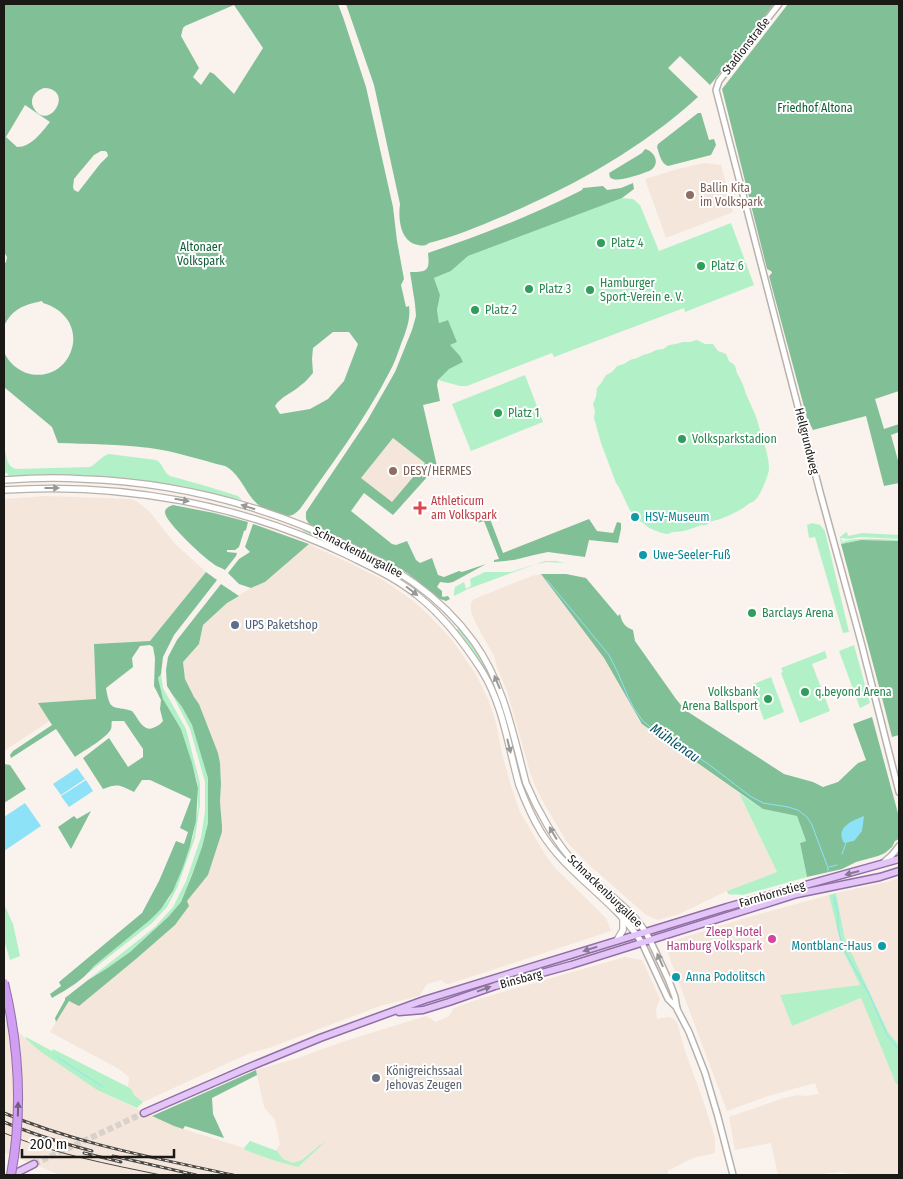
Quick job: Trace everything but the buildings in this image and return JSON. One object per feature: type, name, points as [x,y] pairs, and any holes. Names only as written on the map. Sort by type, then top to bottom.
[{"type":"highway","points":[[4,983],[14,1034],[18,1072],[17,1130],[12,1175]]},
{"type":"main road","name":"Schnackenburgallee","points":[[4,480],[59,478],[102,480],[158,486],[215,497],[311,528],[372,557],[410,579],[460,624],[491,669],[505,702],[526,783],[560,845],[575,864],[625,908],[646,932],[650,940]]},
{"type":"main road","name":"Schnackenburgallee","points":[[4,490],[58,488],[123,491],[171,498],[217,508],[313,539],[381,572],[408,588],[434,610],[471,654],[483,673],[500,710],[526,803],[547,841],[569,868],[623,918],[642,943]]},
{"type":"main road","name":"Farnhornstieg","points":[[646,932],[777,892],[899,859]]},
{"type":"main road","name":"Farnhornstieg","points":[[650,940],[797,894],[849,884],[899,871]]},
{"type":"main road","points":[[617,940],[623,930],[623,918]]},
{"type":"main road","name":"Binsbarg","points":[[144,1113],[275,1056],[346,1028],[424,1000],[646,932]]},
{"type":"main road","name":"Binsbarg","points":[[390,1013],[423,1010],[511,981],[650,940]]},
{"type":"main road","points":[[12,1175],[34,1164]]},
{"type":"street","name":"Stadionstraße","points":[[716,90],[720,81],[778,4]]},
{"type":"street","name":"Hellgrundweg","points":[[716,90],[899,792]]},
{"type":"street","points":[[880,865],[899,846]]},
{"type":"street","name":"Schnackenburgallee","points":[[650,940],[672,989],[677,1008]]},
{"type":"street","name":"Schnackenburgallee","points":[[642,943],[668,999],[677,1008],[690,1032],[705,1073],[733,1175]]},
{"type":"shaded area","name":"Ballin Kita im Volkspark","points":[[704,163],[721,165],[733,212],[666,238],[645,179]]},
{"type":"shaded area","name":"DESY/HERMES","points":[[393,438],[425,463],[392,503],[361,478]]},
{"type":"shaded area","points":[[45,496],[130,499],[136,501],[149,511],[175,544],[206,572],[150,641],[94,644],[96,700],[57,716],[4,751],[4,499]]},
{"type":"shaded area","points":[[309,544],[378,577],[392,586],[429,615],[452,640],[475,673],[489,701],[496,723],[502,754],[520,812],[555,868],[606,918],[611,931],[449,984],[441,980],[427,984],[419,996],[380,1006],[269,1048],[250,1053],[143,1102],[128,1087],[129,1077],[119,1069],[50,1032],[69,1001],[79,1005],[175,925],[187,901],[208,875],[222,832],[220,763],[199,704],[185,679],[183,662],[199,644],[203,625],[227,603],[251,588],[265,582]]},
{"type":"shaded area","points":[[541,574],[604,658],[642,724],[739,793],[777,872],[727,891],[679,914],[658,920],[646,915],[587,863],[567,842],[535,786],[507,691],[494,656],[471,611],[471,603],[474,599]]},
{"type":"shaded area","points":[[899,878],[899,1045],[888,1032],[845,939],[836,893]]},
{"type":"shaded area","points":[[829,895],[842,949],[860,985],[780,995],[792,1026],[861,998],[896,1084],[899,1084],[899,1175],[858,1175],[840,1172],[812,1175],[778,1175],[771,1143],[735,1150],[729,1117],[781,1099],[797,1095],[819,1094],[815,1083],[768,1096],[727,1111],[666,948],[669,942]]},
{"type":"shaded area","points":[[625,957],[642,960],[660,999],[656,1009],[657,1019],[669,1017],[677,1023],[715,1138],[715,1153],[693,1158],[667,1171],[669,1175],[60,1175],[4,1153],[4,1019],[41,1052],[97,1090],[174,1126],[244,1148],[250,1141],[276,1151],[280,1144],[275,1120],[264,1107],[256,1070],[426,1016],[436,1022],[449,1016],[454,1008],[482,998]]},
{"type":"green space","name":"Altonaer Volkspark","points":[[4,4],[338,4],[366,87],[393,207],[404,279],[401,285],[406,307],[409,306],[409,317],[406,332],[395,359],[370,407],[295,514],[285,516],[261,507],[251,497],[236,475],[225,466],[159,449],[58,443],[52,427],[4,387],[4,352],[8,360],[18,369],[30,374],[45,374],[57,369],[67,360],[72,348],[73,335],[69,322],[59,311],[42,301],[15,311],[4,326],[4,264],[7,257],[4,252]],"holes":[[[234,5],[263,48],[234,94],[210,72],[201,85],[193,77],[199,68],[181,36],[185,26]],[[40,89],[53,90],[58,95],[57,107],[53,113],[47,116],[41,115],[33,107],[33,97]],[[25,105],[50,122],[27,145],[17,147],[6,137]],[[101,151],[107,152],[108,156],[78,192],[73,187],[74,179],[94,155]],[[333,332],[349,332],[358,344],[344,381],[328,399],[310,409],[280,414],[275,406],[313,373],[313,348]]]},
{"type":"green space","points":[[346,4],[774,4],[710,85],[680,56],[668,68],[698,97],[676,116],[629,150],[580,180],[554,193],[465,232],[423,246],[412,243],[407,239],[402,229],[399,216],[400,204],[374,85]]},
{"type":"green space","name":"Friedhof Altona","points":[[788,4],[899,4],[899,391],[875,399],[884,429],[899,424],[899,432],[891,435],[899,464],[899,483],[884,486],[866,416],[813,430],[807,418],[769,276],[772,273],[767,269],[722,89]]},
{"type":"green space","points":[[698,113],[701,113],[709,140],[714,139],[716,145],[711,155],[666,165],[662,161],[657,147],[658,144]]},
{"type":"green space","points":[[645,149],[651,152],[656,161],[651,170],[616,180],[610,177],[609,173],[642,153]]},
{"type":"green space","points":[[633,183],[634,189],[622,198],[468,256],[451,271],[434,278],[440,295],[437,310],[439,323],[448,320],[457,342],[450,345],[463,362],[449,369],[438,380],[440,401],[423,405],[437,466],[393,515],[364,493],[351,511],[392,544],[396,545],[407,541],[416,560],[420,563],[432,558],[438,575],[444,577],[486,564],[453,582],[440,582],[437,587],[442,591],[442,596],[448,596],[450,599],[446,601],[440,599],[407,573],[383,559],[309,524],[306,519],[306,512],[367,421],[395,372],[412,330],[416,316],[410,272],[424,271],[428,267],[428,253],[522,218],[558,202],[583,188],[603,186],[607,190],[621,188]],"holes":[[[393,438],[425,463],[392,502],[361,478]]]},
{"type":"green space","name":"Hamburger Sport-Verein e. V.","points":[[622,198],[633,199],[640,205],[659,251],[731,223],[754,285],[685,312],[684,308],[554,357],[552,353],[467,386],[438,380],[460,356],[449,345],[457,342],[448,320],[439,323],[437,310],[440,295],[434,278],[451,271],[468,256]]},
{"type":"green space","name":"Volksparkstadion","points":[[697,340],[705,344],[713,344],[718,351],[726,354],[729,361],[735,366],[757,419],[768,456],[769,472],[758,497],[743,508],[706,525],[666,534],[648,527],[633,515],[630,510],[616,483],[601,443],[594,418],[593,404],[597,388],[606,375],[617,366],[669,345]]},
{"type":"green space","name":"Platz 1","points":[[525,375],[543,422],[471,451],[452,404]]},
{"type":"green space","points":[[4,447],[10,466],[16,469],[90,467],[109,454],[156,460],[170,476],[238,496],[242,500],[182,486],[121,478],[70,475],[9,476],[7,473],[4,473]]},
{"type":"green space","points":[[173,505],[248,522],[239,547],[235,550],[227,550],[227,552],[237,553],[225,570],[214,565],[200,553],[166,517],[165,511]]},
{"type":"green space","points":[[487,511],[503,553],[589,519],[597,531],[613,533],[617,522],[621,523],[621,529],[618,543],[589,540],[585,557],[548,552],[514,560],[494,562],[494,560],[499,559],[484,521],[477,523],[475,515]]},
{"type":"green space","points":[[812,523],[820,525],[825,531],[849,632],[843,633],[815,537],[809,538],[807,525]]},
{"type":"green space","points":[[253,524],[309,544],[265,582],[251,588],[239,584],[228,573],[239,559],[250,552],[245,547]]},
{"type":"green space","points":[[303,528],[349,548],[388,570],[375,566],[306,534]]},
{"type":"green space","points":[[847,532],[848,536],[862,533],[899,535],[899,539],[841,538],[843,540],[841,543],[861,539],[899,541],[861,540],[841,544],[840,537]]},
{"type":"green space","points":[[861,540],[899,541],[899,735],[892,737],[841,544]]},
{"type":"green space","points":[[545,561],[565,563],[547,562],[536,564],[454,596],[455,587],[464,582],[466,589],[471,586],[470,579],[485,572],[511,572]]},
{"type":"green space","points":[[206,572],[217,580],[174,635],[163,657],[161,674],[158,678],[163,699],[181,729],[198,788],[196,821],[190,846],[173,891],[161,909],[80,980],[52,998],[50,994],[61,986],[59,982],[142,913],[159,881],[176,841],[184,844],[188,832],[180,828],[191,799],[150,780],[142,780],[134,792],[119,786],[103,789],[83,758],[109,738],[128,767],[143,757],[143,749],[124,721],[112,721],[109,733],[75,757],[56,729],[11,758],[10,755],[13,751],[52,725],[38,703],[96,699],[94,644],[150,641]],"holes":[[[150,645],[153,647],[155,658],[154,686],[161,700],[160,709],[163,721],[161,724],[149,729],[141,724],[132,711],[113,707],[109,701],[106,688],[133,667],[132,658],[140,646]]]},
{"type":"green space","points":[[541,574],[566,574],[586,578],[618,616],[620,614],[624,624],[633,630],[635,641],[685,710],[784,774],[813,782],[823,787],[838,782],[858,763],[866,760],[853,724],[872,717],[899,817],[899,839],[885,853],[878,856],[856,862],[842,869],[807,877],[800,843],[806,841],[797,816],[763,809],[642,724],[604,658]]},
{"type":"green space","points":[[221,584],[239,596],[227,603],[203,625],[199,644],[183,662],[185,679],[199,704],[220,763],[222,832],[208,875],[187,901],[189,906],[175,925],[79,1006],[69,1001],[56,1022],[55,1018],[65,998],[130,952],[169,916],[181,902],[192,875],[208,823],[208,778],[192,725],[167,686],[166,670],[168,657],[177,640]]},
{"type":"green space","points":[[459,628],[484,664],[495,684],[506,714],[525,786],[549,833],[526,794],[502,710],[491,681],[473,651],[456,630]]},
{"type":"green space","points":[[854,645],[870,703],[860,708],[839,651]]},
{"type":"green space","name":"q.beyond Arena","points":[[825,651],[827,658],[812,664],[830,711],[800,723],[781,673],[783,672],[781,668]]},
{"type":"green space","points":[[161,674],[163,688],[186,729],[200,783],[200,804],[195,838],[177,888],[167,907],[152,923],[88,973],[161,909],[170,897],[176,884],[193,837],[198,808],[197,781],[181,729],[163,699],[158,678]]},
{"type":"green space","name":"Volksbank Arena Ballsport","points":[[771,677],[784,712],[764,720],[751,685]]},
{"type":"green space","points":[[172,694],[192,725],[207,772],[209,784],[208,823],[202,847],[181,902],[175,910],[130,952],[88,980],[155,927],[173,907],[186,881],[201,837],[205,811],[205,782],[190,729]]},
{"type":"green space","points":[[4,764],[10,765],[26,789],[4,803]]},
{"type":"green space","points":[[739,793],[763,809],[797,816],[806,841],[800,843],[807,877],[743,895],[728,894],[727,891],[777,872]]},
{"type":"green space","points":[[91,811],[71,849],[58,827],[74,816],[77,819]]},
{"type":"green space","points":[[836,893],[845,939],[888,1032],[899,1045],[899,1084],[896,1084],[861,998],[792,1026],[780,995],[860,985],[842,949],[829,895]]},
{"type":"green space","points":[[4,904],[13,924],[20,956],[10,960],[4,940]]},
{"type":"green space","points":[[26,1037],[128,1087],[143,1102],[137,1108],[97,1090],[41,1052]]},
{"type":"green space","points":[[256,1070],[257,1075],[212,1098],[213,1114],[224,1138],[185,1126],[183,1129],[152,1116]]},
{"type":"green space","points":[[250,1141],[277,1151],[283,1159],[293,1163],[302,1160],[325,1142],[298,1167],[245,1150],[244,1148]]},
{"type":"water","points":[[77,768],[85,779],[61,795],[53,784]]},
{"type":"water","points":[[86,780],[93,791],[69,807],[61,796]]},
{"type":"water","points":[[25,803],[41,826],[4,851],[4,817]]},
{"type":"water","points":[[864,816],[862,831],[854,841],[844,843],[842,837],[843,829],[846,825]]},
{"type":"waterway","name":"Mühlenau","points":[[547,580],[609,655],[629,699],[643,721],[707,763],[750,796],[763,803],[798,810],[807,817],[812,825],[828,871]]},
{"type":"waterway","points":[[842,854],[846,843]]},
{"type":"waterway","points":[[829,867],[837,865]]},
{"type":"waterway","name":"Mühlenau","points":[[834,897],[838,915],[838,929],[843,948],[869,994],[887,1035],[899,1050]]},
{"type":"waterway","points":[[57,1057],[103,1087]]},
{"type":"tunnel","points":[[34,1164],[144,1113]]},
{"type":"tram line","points":[[4,1133],[62,1153],[161,1175]]},
{"type":"railway","points":[[4,1113],[88,1142],[233,1175]]},
{"type":"railway","points":[[4,1122],[47,1138],[92,1151]]},
{"type":"railway","points":[[84,1153],[121,1162]]},
{"type":"railway","points":[[113,1156],[196,1175]]},
{"type":"place","name":"Ballin Kita im Volkspark","points":[[690,195]]},
{"type":"place","name":"Platz 4","points":[[601,243]]},
{"type":"place","name":"Platz 6","points":[[701,266]]},
{"type":"place","name":"Platz 3","points":[[529,289]]},
{"type":"place","name":"Hamburger Sport-Verein e. V.","points":[[590,290]]},
{"type":"place","name":"Platz 2","points":[[475,310]]},
{"type":"place","name":"Platz 1","points":[[498,413]]},
{"type":"place","name":"Volksparkstadion","points":[[682,439]]},
{"type":"place","name":"DESY/HERMES","points":[[393,471]]},
{"type":"place","name":"Athleticum am Volkspark","points":[[420,508]]},
{"type":"place","name":"HSV-Museum","points":[[635,517]]},
{"type":"place","name":"Uwe-Seeler-Fuß","points":[[643,555]]},
{"type":"place","name":"Barclays Arena","points":[[752,613]]},
{"type":"place","name":"UPS Paketshop","points":[[235,625]]},
{"type":"place","name":"q.beyond Arena","points":[[805,692]]},
{"type":"place","name":"Volksbank Arena Ballsport","points":[[768,699]]},
{"type":"place","name":"Zleep Hotel Hamburg Volkspark","points":[[772,939]]},
{"type":"place","name":"Montblanc-Haus","points":[[882,946]]},
{"type":"place","name":"Anna Podolitsch","points":[[676,977]]},
{"type":"place","name":"Königreichssaal Jehovas Zeugen","points":[[376,1078]]}]
